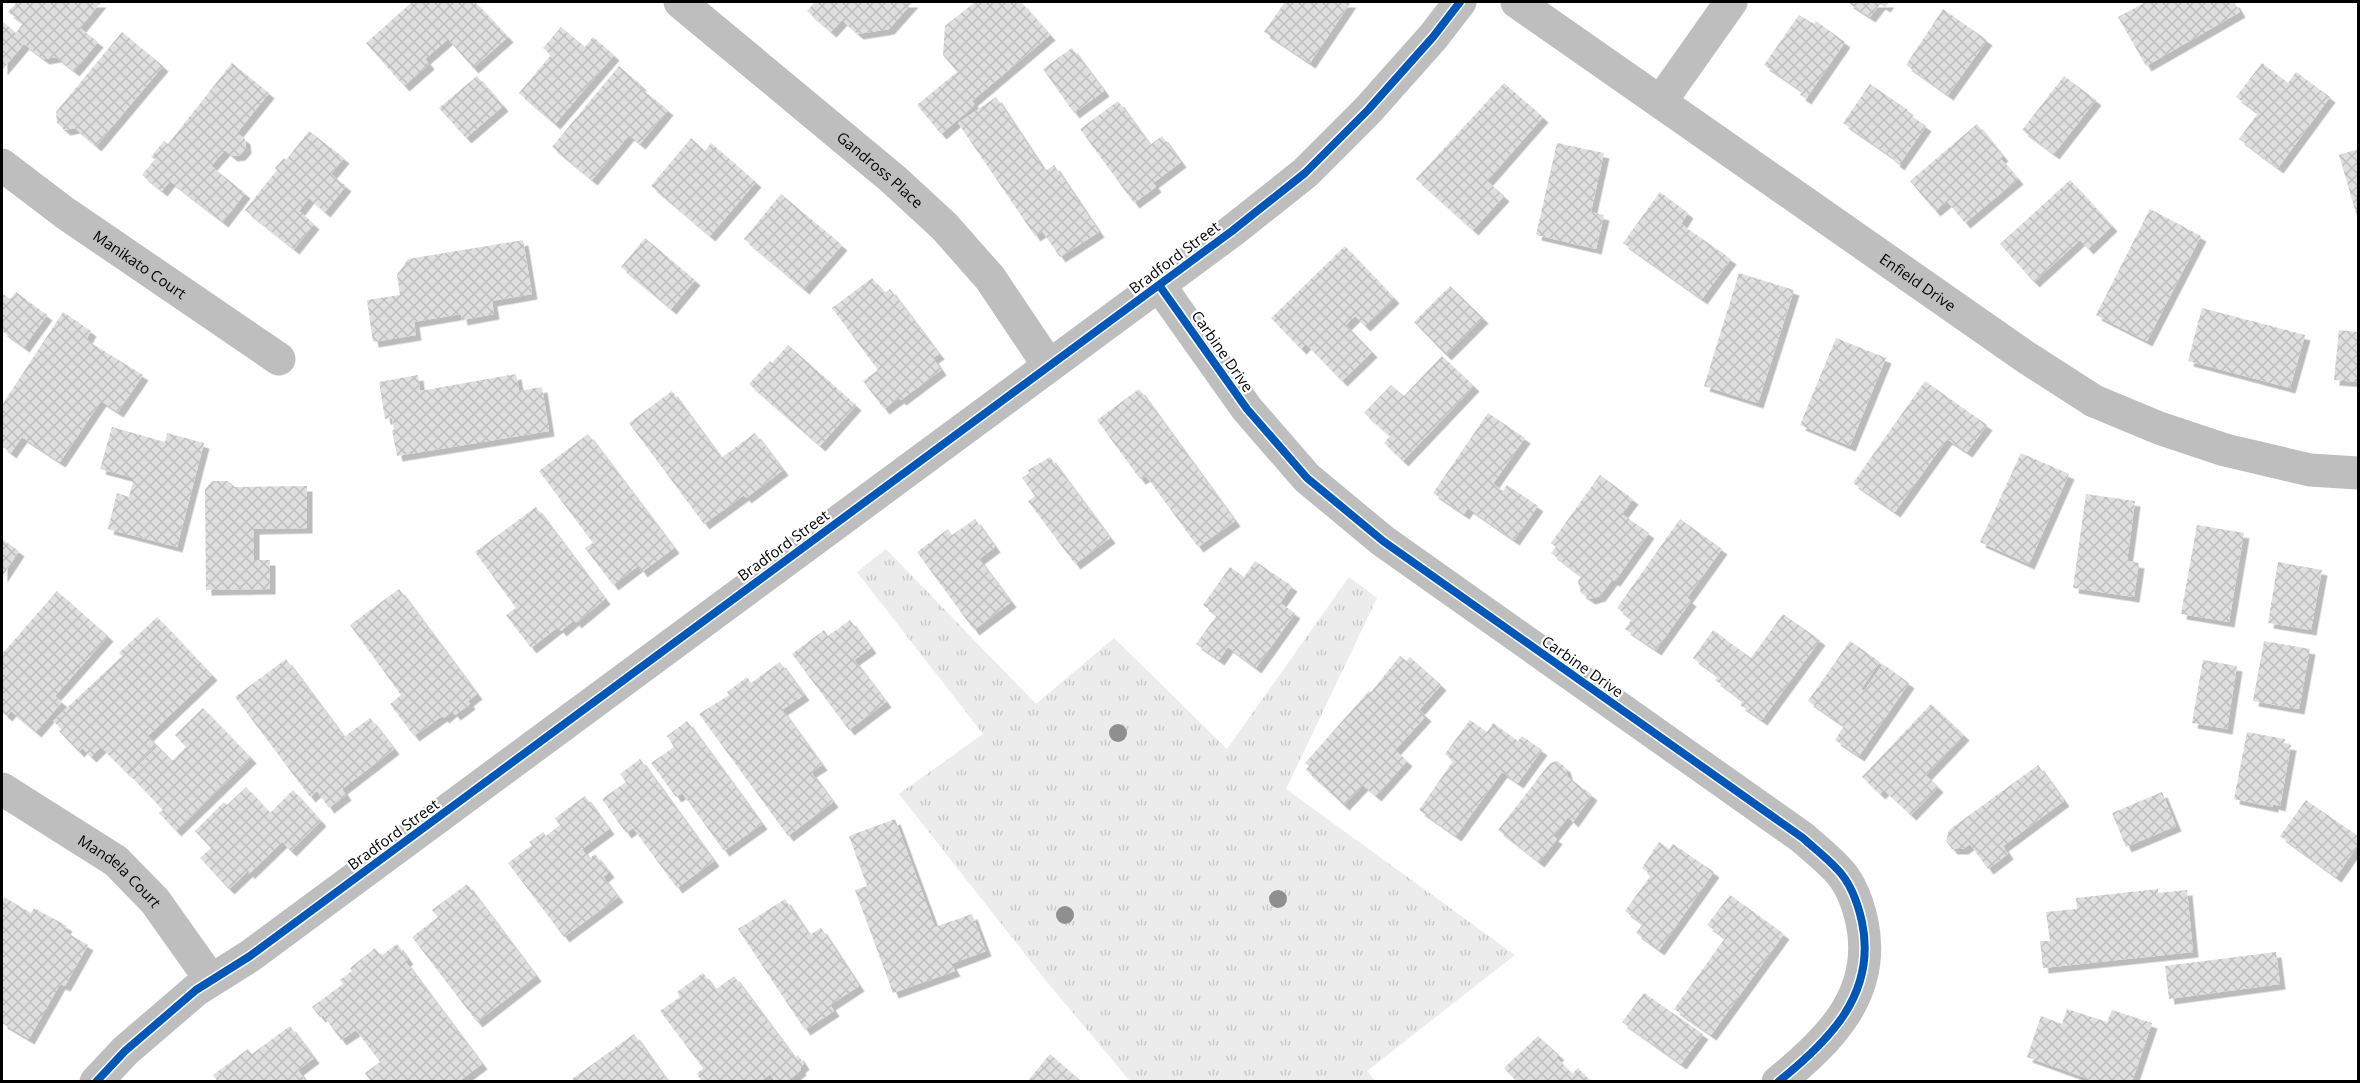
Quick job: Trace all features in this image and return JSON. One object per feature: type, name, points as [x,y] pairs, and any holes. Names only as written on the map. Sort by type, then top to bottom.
[{"type":"street","name":"Gandross Place","points":[[680,2],[893,178],[944,226],[990,278],[1049,366]]},
{"type":"street","name":"Bradford Street","points":[[96,1082],[125,1051],[196,990],[250,956],[1160,285],[1305,173],[1368,110],[1433,37],[1460,2]]},
{"type":"street","name":"Enfield Drive","points":[[1517,2],[2027,358],[2094,401],[2159,428],[2225,450],[2310,470],[2358,473]]},
{"type":"street","points":[[1661,101],[1731,2]]},
{"type":"street","name":"Manikato Court","points":[[2,165],[64,213],[279,359]]},
{"type":"street","name":"Carbine Drive","points":[[1160,285],[1247,409],[1307,478],[1383,541],[1803,838],[1839,870],[1858,904],[1866,941],[1862,977],[1842,1020],[1813,1054],[1778,1082]]},
{"type":"street","name":"Mandela Court","points":[[2,789],[116,861],[155,901],[211,981]]},
{"type":"green space","points":[[886,549],[1036,704],[1114,638],[1227,749],[1349,577],[1377,598],[1286,789],[1515,955],[1367,1071],[1375,1081],[1130,1081],[1047,982],[899,794],[983,734],[857,572]]},
{"type":"building","points":[[17,2],[101,2],[80,28],[98,42],[74,71],[56,57],[44,59],[24,44],[2,70],[2,21],[16,33],[23,23],[8,12]]},
{"type":"building","points":[[412,2],[475,2],[508,37],[473,68],[448,39],[425,59],[429,64],[404,86],[366,43]]},
{"type":"building","points":[[815,2],[913,2],[889,29],[858,34],[842,20],[831,32],[807,11]]},
{"type":"building","points":[[975,2],[1021,2],[1050,35],[972,101],[975,105],[941,134],[917,105],[957,72],[943,55],[945,26]]},
{"type":"building","points":[[1285,2],[1351,2],[1310,63],[1264,32]]},
{"type":"building","points":[[1847,2],[1889,2],[1885,7],[1880,4],[1870,17]]},
{"type":"building","points":[[2146,2],[2234,2],[2240,12],[2146,66],[2118,17]]},
{"type":"building","points":[[1943,9],[1987,40],[1948,95],[1906,65]]},
{"type":"building","points":[[1799,15],[1814,24],[1816,21],[1845,42],[1806,99],[1800,95],[1802,91],[1764,65]]},
{"type":"building","points":[[561,27],[585,47],[593,37],[614,55],[555,124],[519,93],[551,55],[543,48]]},
{"type":"building","points":[[122,32],[163,66],[96,146],[75,128],[65,130],[57,123],[56,112]]},
{"type":"building","points":[[1072,48],[1104,91],[1074,113],[1043,69]]},
{"type":"building","points":[[232,63],[269,93],[237,133],[245,139],[246,148],[240,155],[232,156],[225,150],[211,166],[245,193],[223,222],[170,181],[162,191],[142,175],[155,159],[151,157],[164,141],[168,144]]},
{"type":"building","points":[[2262,63],[2288,83],[2296,72],[2330,97],[2278,168],[2239,139],[2258,113],[2236,97]]},
{"type":"building","points":[[619,66],[641,85],[639,87],[668,110],[640,144],[629,135],[592,180],[552,147]]},
{"type":"building","points":[[477,76],[503,106],[466,138],[439,108]]},
{"type":"building","points":[[2064,76],[2096,100],[2054,154],[2022,130]]},
{"type":"building","points":[[1504,83],[1543,117],[1487,181],[1504,196],[1473,230],[1416,179]]},
{"type":"building","points":[[1870,84],[1908,110],[1906,112],[1926,126],[1899,165],[1894,161],[1895,159],[1843,123]]},
{"type":"building","points":[[996,97],[1045,171],[1054,165],[1099,232],[1060,257],[1042,231],[1035,236],[958,123]]},
{"type":"building","points":[[1118,101],[1150,145],[1162,136],[1181,162],[1153,183],[1156,187],[1134,203],[1080,129]]},
{"type":"building","points":[[1977,124],[2003,156],[2000,158],[2018,179],[1965,223],[1947,201],[1935,211],[1910,181]]},
{"type":"building","points":[[309,131],[344,158],[331,174],[346,186],[325,212],[309,198],[299,211],[314,224],[294,249],[245,210],[277,170],[275,168],[284,158],[286,160]]},
{"type":"building","points":[[691,138],[705,151],[711,143],[756,182],[710,236],[651,186]]},
{"type":"building","points":[[1557,143],[1604,153],[1591,212],[1604,215],[1596,249],[1536,235]]},
{"type":"building","points":[[2358,149],[2358,220],[2339,155]]},
{"type":"building","points":[[2070,180],[2112,226],[2088,249],[2080,240],[2034,282],[2000,244]]},
{"type":"building","points":[[1660,192],[1688,213],[1681,224],[1731,259],[1702,299],[1623,243]]},
{"type":"building","points":[[781,194],[842,245],[804,289],[744,239]]},
{"type":"building","points":[[2150,209],[2201,236],[2147,341],[2096,315]]},
{"type":"building","points":[[645,238],[695,280],[671,309],[621,267]]},
{"type":"building","points":[[523,240],[532,294],[492,301],[494,314],[462,320],[461,314],[414,322],[416,335],[373,342],[367,300],[400,295],[397,275],[408,259]]},
{"type":"building","points":[[1345,246],[1394,298],[1365,326],[1355,316],[1346,325],[1372,352],[1342,381],[1306,344],[1301,349],[1271,318]]},
{"type":"building","points":[[1739,273],[1794,290],[1758,403],[1704,386]]},
{"type":"building","points":[[872,278],[884,293],[890,289],[939,354],[933,358],[941,370],[901,400],[899,398],[884,409],[863,381],[878,370],[832,308]]},
{"type":"building","points":[[1450,286],[1483,318],[1446,355],[1414,322]]},
{"type":"building","points":[[16,292],[47,315],[24,347],[2,331],[2,293],[10,299]]},
{"type":"building","points":[[2202,308],[2305,335],[2290,388],[2188,361]]},
{"type":"building","points":[[63,312],[91,331],[86,340],[143,375],[118,412],[101,401],[60,462],[22,437],[11,453],[2,446],[2,405]]},
{"type":"building","points":[[2339,330],[2358,332],[2358,382],[2334,380]]},
{"type":"building","points":[[1836,338],[1886,358],[1850,446],[1800,425]]},
{"type":"building","points":[[788,345],[856,405],[820,446],[749,384]]},
{"type":"building","points":[[1442,356],[1474,386],[1403,461],[1384,443],[1390,436],[1364,413],[1391,385],[1404,396]]},
{"type":"building","points":[[516,374],[519,391],[542,387],[549,431],[397,456],[392,418],[385,419],[379,382],[418,375],[420,391]]},
{"type":"building","points":[[1925,381],[1987,425],[1967,452],[1947,439],[1895,512],[1853,483]]},
{"type":"building","points":[[1139,389],[1235,521],[1198,547],[1146,476],[1140,479],[1097,420]]},
{"type":"building","points":[[672,391],[721,458],[755,433],[783,470],[746,498],[744,495],[704,524],[629,423]]},
{"type":"building","points":[[1488,413],[1525,438],[1493,484],[1503,491],[1507,485],[1538,506],[1514,540],[1468,508],[1464,514],[1433,493]]},
{"type":"building","points":[[112,427],[165,442],[167,433],[204,443],[177,547],[108,529],[117,493],[129,497],[134,478],[100,469]]},
{"type":"building","points":[[588,434],[674,548],[642,572],[638,566],[613,585],[585,548],[593,543],[539,471]]},
{"type":"building","points":[[2021,453],[2069,474],[2029,564],[1980,542]]},
{"type":"building","points":[[1050,457],[1110,538],[1075,564],[1028,501],[1035,496],[1022,478],[1029,473],[1028,470]]},
{"type":"building","points":[[1600,475],[1633,499],[1622,514],[1649,533],[1615,581],[1612,580],[1600,596],[1590,599],[1581,593],[1578,581],[1581,576],[1551,553],[1556,547],[1551,543]]},
{"type":"building","points":[[212,481],[228,481],[235,487],[307,486],[307,528],[254,529],[254,560],[270,560],[270,589],[206,590],[205,489]]},
{"type":"building","points":[[2086,494],[2135,501],[2127,561],[2139,563],[2134,597],[2073,588]]},
{"type":"building","points":[[536,507],[605,599],[576,623],[574,620],[561,631],[558,627],[531,648],[506,615],[516,608],[475,552]]},
{"type":"building","points":[[975,519],[995,547],[979,559],[1011,602],[974,630],[917,552],[948,529],[952,535]]},
{"type":"building","points":[[1680,519],[1722,549],[1687,598],[1691,601],[1656,650],[1625,629],[1632,619],[1617,608]]},
{"type":"building","points":[[2197,525],[2244,533],[2229,622],[2181,614]]},
{"type":"building","points":[[2,539],[19,551],[2,577]]},
{"type":"building","points":[[1255,561],[1292,586],[1280,603],[1295,613],[1256,668],[1228,647],[1219,660],[1196,644],[1217,615],[1203,605],[1230,567],[1244,577]]},
{"type":"building","points":[[2278,562],[2322,570],[2311,630],[2268,623]]},
{"type":"building","points":[[399,589],[477,694],[468,701],[470,704],[455,715],[452,711],[444,718],[442,716],[414,736],[390,704],[401,695],[350,625]]},
{"type":"building","points":[[57,591],[108,636],[55,696],[62,702],[36,732],[11,711],[7,716],[2,712],[2,654]]},
{"type":"building","points":[[1783,614],[1820,640],[1762,720],[1740,705],[1743,701],[1715,680],[1718,676],[1693,658],[1713,630],[1751,658]]},
{"type":"building","points":[[157,617],[212,675],[148,736],[156,745],[127,773],[101,747],[91,757],[82,748],[79,752],[59,731],[62,729],[53,721],[122,656],[119,653]]},
{"type":"building","points":[[850,620],[871,648],[854,660],[886,702],[849,730],[792,654],[824,630],[828,636]]},
{"type":"building","points":[[1850,641],[1880,662],[1861,689],[1864,691],[1883,664],[1909,683],[1859,756],[1835,740],[1844,726],[1808,701]]},
{"type":"building","points":[[2264,641],[2310,649],[2299,709],[2253,701]]},
{"type":"building","points":[[1400,656],[1406,661],[1410,657],[1441,685],[1419,710],[1426,716],[1395,750],[1407,761],[1376,796],[1363,785],[1344,805],[1306,770],[1309,766],[1305,763],[1369,691],[1371,692]]},
{"type":"building","points":[[286,659],[344,737],[370,718],[394,749],[342,789],[346,795],[329,808],[317,791],[310,797],[235,697]]},
{"type":"building","points":[[2203,660],[2237,666],[2227,729],[2192,723]]},
{"type":"building","points":[[780,662],[804,695],[782,710],[822,765],[811,772],[833,802],[788,836],[699,714],[729,695],[727,692],[747,677],[751,683]]},
{"type":"building","points":[[1931,704],[1964,735],[1926,775],[1938,787],[1911,815],[1884,790],[1880,794],[1862,777]]},
{"type":"building","points":[[203,708],[251,758],[176,831],[159,813],[163,810],[129,774],[158,746],[172,761],[186,747],[175,735]]},
{"type":"building","points":[[1470,720],[1487,732],[1493,723],[1518,741],[1522,736],[1542,750],[1518,783],[1502,772],[1456,836],[1419,810],[1453,761],[1445,754]]},
{"type":"building","points":[[687,721],[762,824],[724,851],[682,793],[676,797],[651,763],[674,747],[667,736]]},
{"type":"building","points":[[2247,732],[2285,739],[2284,744],[2291,745],[2280,806],[2273,804],[2273,807],[2234,799]]},
{"type":"building","points":[[640,759],[714,861],[677,888],[633,828],[626,833],[602,799],[626,782],[620,774]]},
{"type":"building","points":[[1557,761],[1565,767],[1568,777],[1592,795],[1573,822],[1568,817],[1553,836],[1557,839],[1539,862],[1498,830],[1550,763]]},
{"type":"building","points":[[2038,765],[2064,801],[2003,846],[2008,854],[1988,869],[1970,844],[1963,849],[1952,849],[1946,841],[1949,830]]},
{"type":"building","points":[[246,787],[270,813],[293,790],[321,821],[291,851],[282,842],[249,874],[248,871],[229,889],[200,858],[211,848],[195,831],[224,802],[227,805]]},
{"type":"building","points":[[2162,792],[2176,826],[2126,847],[2112,813]]},
{"type":"building","points":[[585,796],[609,829],[582,849],[589,859],[595,854],[609,872],[603,877],[618,897],[564,937],[508,863],[532,845],[529,842],[543,832],[546,836],[560,825],[555,818]]},
{"type":"building","points":[[2306,800],[2358,836],[2356,843],[2358,845],[2336,877],[2280,836]]},
{"type":"building","points":[[895,819],[935,927],[972,914],[986,951],[951,964],[955,971],[893,993],[855,890],[867,886],[849,836]]},
{"type":"building","points":[[1659,842],[1669,849],[1673,844],[1714,872],[1659,950],[1636,933],[1643,924],[1625,911],[1651,875],[1642,868]]},
{"type":"building","points":[[467,884],[536,976],[477,1022],[412,937],[438,917],[432,910]]},
{"type":"building","points":[[2158,889],[2158,893],[2187,890],[2193,952],[2043,968],[2040,941],[2050,941],[2046,912],[2077,909],[2076,898]]},
{"type":"building","points":[[1730,895],[1784,934],[1711,1035],[1674,1009],[1725,938],[1707,925]]},
{"type":"building","points":[[4,897],[31,913],[34,908],[67,926],[64,931],[88,945],[65,986],[60,984],[29,1039],[2,1023],[2,903]]},
{"type":"building","points":[[785,899],[809,935],[821,928],[859,986],[830,1005],[834,1011],[805,1030],[738,929]]},
{"type":"building","points":[[397,944],[408,959],[405,961],[482,1064],[458,1082],[371,1082],[365,1073],[380,1062],[356,1030],[341,1040],[323,1015],[320,1017],[312,1007],[343,984],[340,980],[352,971],[350,968],[375,948],[381,956]]},
{"type":"building","points":[[2276,952],[2280,984],[2169,999],[2165,966]]},
{"type":"building","points":[[703,973],[715,990],[734,976],[795,1058],[798,1055],[804,1064],[801,1070],[786,1082],[775,1082],[770,1074],[760,1082],[702,1082],[697,1074],[703,1068],[660,1011],[680,997],[677,992]]},
{"type":"building","points":[[1644,993],[1703,1034],[1681,1064],[1622,1022]]},
{"type":"building","points":[[2067,1009],[2107,1022],[2112,1010],[2152,1023],[2132,1082],[2097,1082],[2027,1057],[2041,1016],[2062,1024]]},
{"type":"building","points":[[290,1026],[314,1058],[298,1070],[306,1082],[218,1082],[213,1075],[248,1049],[252,1054]]},
{"type":"building","points":[[634,1034],[668,1082],[574,1082],[572,1079]]},
{"type":"building","points":[[1538,1036],[1559,1055],[1556,1057],[1572,1074],[1578,1068],[1591,1082],[1517,1082],[1504,1068]]},
{"type":"building","points":[[1050,1054],[1082,1082],[1027,1082]]},
{"type":"cycle path","points":[[96,1082],[125,1051],[196,990],[250,956],[1232,231],[1305,173],[1368,110],[1433,37],[1460,2]]},
{"type":"cycle path","points":[[1159,285],[1247,409],[1307,478],[1383,541],[1803,838],[1842,875],[1853,894],[1862,922],[1865,948],[1862,972],[1845,1014],[1815,1050],[1778,1082]]}]
